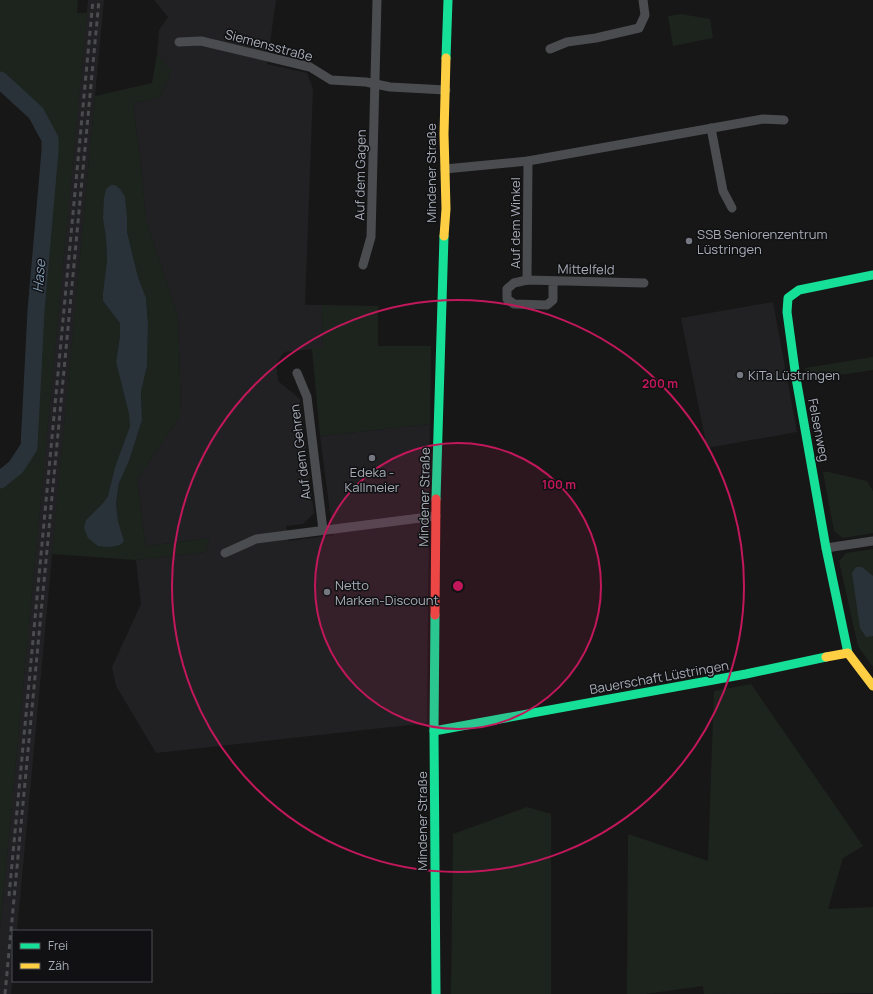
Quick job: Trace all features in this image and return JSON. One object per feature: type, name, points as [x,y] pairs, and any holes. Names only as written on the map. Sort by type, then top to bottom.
[{"type":"main road","name":"Mindener Straße","points":[[436,994],[434,731],[436,516],[443,242],[446,209],[445,169],[448,0]]},
{"type":"main road","name":"Felsenweg","points":[[848,653],[826,548],[796,378],[787,312],[788,298],[799,290],[873,275]]},
{"type":"main road","name":"Bauerschaft Lüstringen","points":[[434,731],[746,674],[848,653]]},
{"type":"main road","points":[[848,653],[873,686]]},
{"type":"street","name":"Auf dem Gagen","points":[[363,265],[371,237],[377,0]]},
{"type":"street","points":[[550,49],[567,42],[596,38],[639,28],[645,15],[643,0]]},
{"type":"street","name":"Siemensstraße","points":[[179,42],[201,41],[310,67],[331,80],[366,82],[390,87],[446,90]]},
{"type":"street","name":"Auf dem Winkel","points":[[445,169],[528,161],[763,119],[784,120]]},
{"type":"street","points":[[712,128],[723,191],[732,208]]},
{"type":"street","name":"Auf dem Winkel","points":[[528,161],[527,280],[514,283],[508,289],[507,300],[514,304],[547,305],[553,300],[553,281]]},
{"type":"street","name":"Mittelfeld","points":[[527,280],[644,283]]},
{"type":"street","name":"Auf dem Gehren","points":[[297,373],[307,397],[323,530]]},
{"type":"street","points":[[225,553],[256,539],[436,516]]},
{"type":"street","points":[[826,548],[873,541]]},
{"type":"shaded area","points":[[0,0],[78,0],[77,13],[87,13],[0,930],[0,480],[16,467],[29,447],[36,311],[50,139],[36,113],[0,80]]},
{"type":"shaded area","points":[[88,0],[104,0],[17,930],[12,930],[11,994],[0,994],[0,930]]},
{"type":"shaded area","points":[[154,0],[276,0],[267,64],[307,73],[313,89],[305,305],[322,305],[323,348],[284,352],[276,364],[278,381],[300,399],[314,513],[303,524],[286,526],[288,541],[333,535],[320,436],[430,424],[427,723],[156,753],[116,686],[112,667],[141,604],[136,560],[205,552],[210,538],[147,546],[145,541],[137,479],[181,415],[178,316],[146,219],[133,103],[160,97],[171,71],[157,54],[159,30],[168,17]]},
{"type":"shaded area","points":[[681,14],[710,19],[713,38],[673,46],[668,16]]},
{"type":"shaded area","points":[[157,54],[171,71],[160,97],[133,103],[146,219],[178,316],[181,415],[137,479],[145,541],[147,546],[210,538],[205,552],[136,560],[52,554],[95,96],[152,83]],"holes":[[[125,197],[127,232],[138,277],[146,298],[148,324],[147,366],[141,392],[142,420],[129,461],[119,483],[116,503],[118,521],[124,541],[86,520],[108,496],[115,467],[130,426],[129,414],[116,362],[120,336],[120,323],[103,301],[107,260],[103,219]]]},
{"type":"shaded area","points":[[111,185],[115,185],[120,189],[125,197],[127,232],[138,277],[146,298],[148,324],[147,366],[141,392],[142,420],[129,461],[119,483],[116,503],[118,521],[124,541],[120,545],[110,547],[98,546],[88,538],[84,528],[86,520],[108,496],[115,467],[130,426],[129,414],[116,362],[120,336],[120,323],[103,301],[107,260],[103,219],[104,198],[106,189]]},
{"type":"shaded area","name":"KiTa Lüstringen","points":[[773,302],[797,432],[707,448],[681,318]]},
{"type":"shaded area","points":[[322,305],[378,306],[378,346],[431,346],[430,424],[320,436],[312,349],[323,347]]},
{"type":"shaded area","points":[[873,357],[873,370],[807,380],[805,368]]},
{"type":"shaded area","points":[[823,472],[829,472],[867,481],[873,491],[873,533],[843,538],[834,531]]},
{"type":"shaded area","points":[[873,549],[873,667],[858,646],[839,561],[846,553]]},
{"type":"shaded area","points":[[856,567],[862,567],[873,576],[873,636],[866,637],[860,628],[852,573]]},
{"type":"shaded area","points":[[751,684],[863,846],[843,858],[828,909],[873,907],[873,993],[704,994],[703,986],[645,994],[627,994],[628,834],[708,861],[714,691]]},
{"type":"shaded area","points":[[527,807],[551,814],[551,994],[451,994],[453,834]]},
{"type":"waterway","name":"Hase","points":[[0,80],[36,113],[50,139],[36,311],[29,447],[16,467],[0,480]]},
{"type":"railway","points":[[9,896],[93,0]]},
{"type":"railway","points":[[5,994],[99,0]]},
{"type":"traffic: fast","points":[[446,58],[448,0]]},
{"type":"traffic: fast","points":[[436,499],[444,236]]},
{"type":"traffic: fast","points":[[848,653],[826,548],[796,378],[787,312],[788,298],[799,290],[873,275]]},
{"type":"traffic: fast","points":[[435,615],[434,731],[436,994]]},
{"type":"traffic: fast","points":[[434,731],[746,674],[826,657]]},
{"type":"traffic: slow","points":[[444,236],[446,209],[444,134],[446,58]]},
{"type":"traffic: slow","points":[[826,657],[848,653],[873,686]]},
{"type":"traffic: jam","points":[[435,615],[436,499]]},
{"type":"place","name":"SSB Seniorenzentrum Lüstringen","points":[[689,241]]},
{"type":"place","name":"KiTa Lüstringen","points":[[740,375]]},
{"type":"place","name":"Edeka - Kallmeier","points":[[372,458]]},
{"type":"place","name":"Netto Marken-Discount","points":[[327,592]]}]
